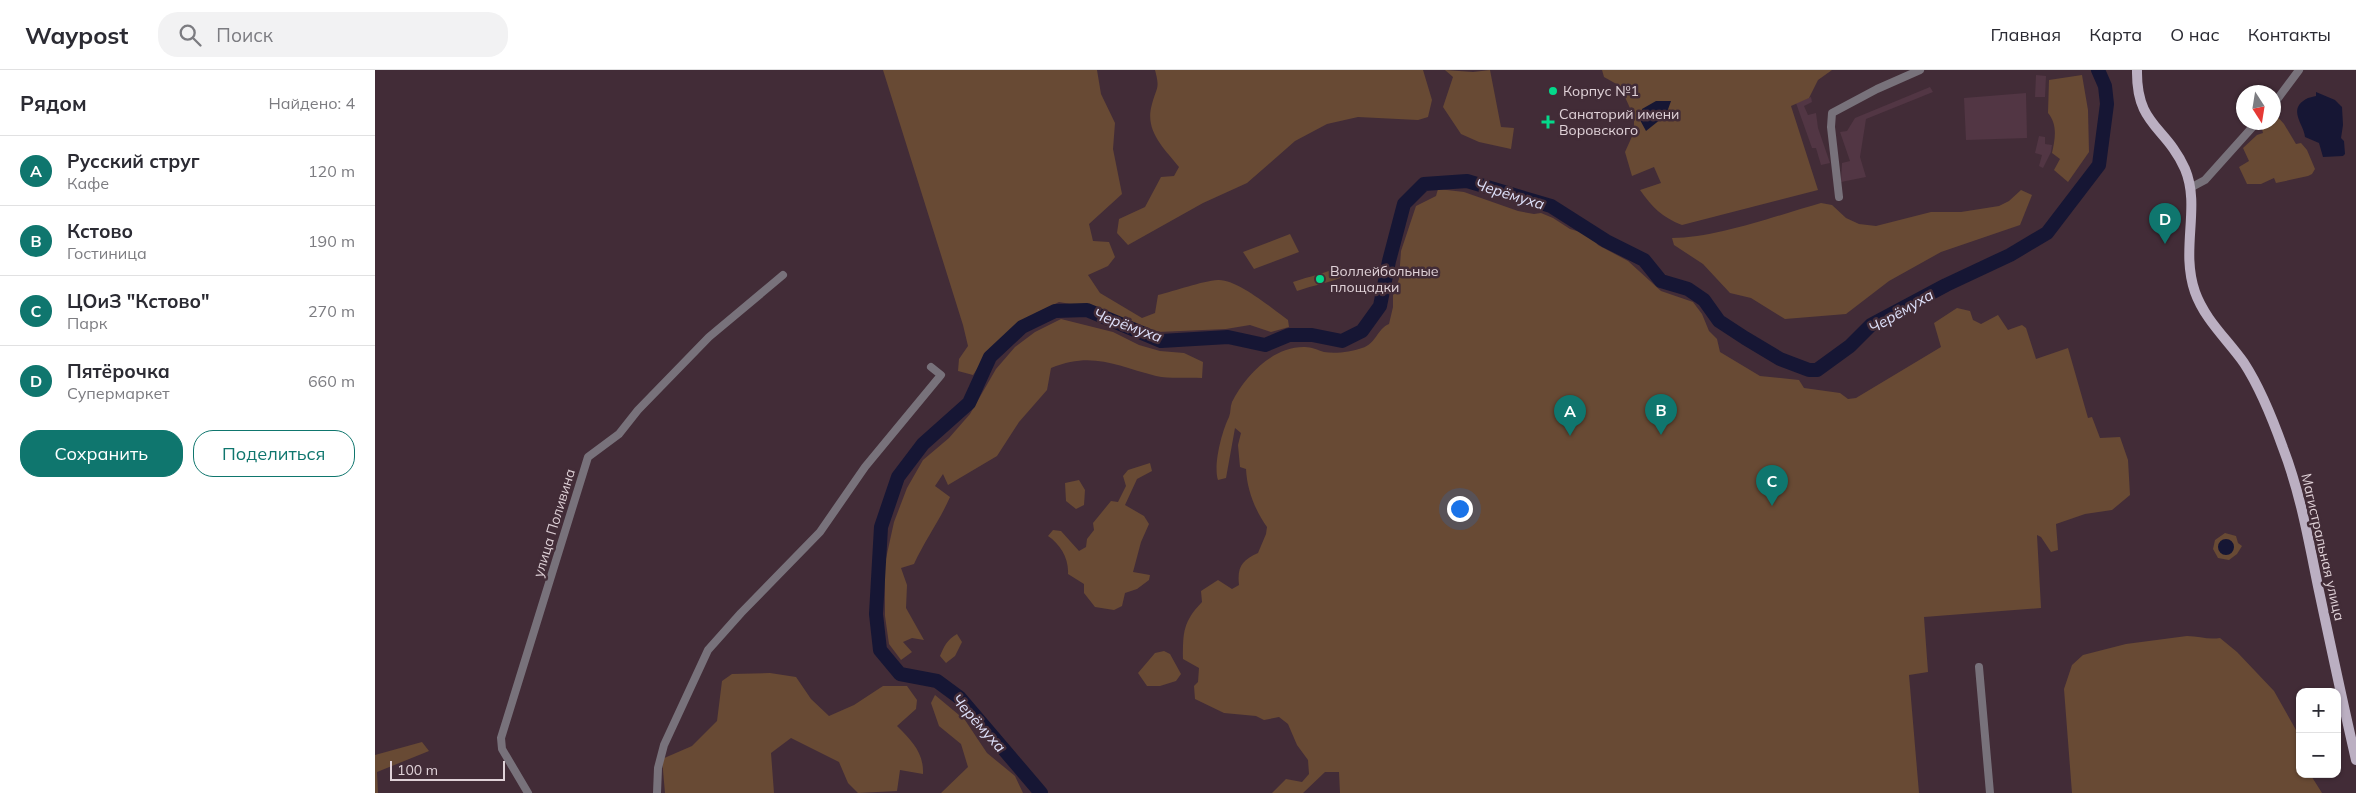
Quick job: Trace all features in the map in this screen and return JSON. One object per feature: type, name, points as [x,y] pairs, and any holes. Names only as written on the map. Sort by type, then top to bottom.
[{"type":"main road","points":[[2137,70],[2137,89],[2142,107],[2177,155],[2184,168],[2190,188]]},
{"type":"main road","name":"Магистральная улица","points":[[2190,188],[2188,248],[2193,286],[2209,319],[2238,355],[2252,377],[2288,462],[2304,517],[2356,760]]},
{"type":"street","points":[[1839,197],[1831,128],[1833,113],[1877,89],[1920,70]]},
{"type":"street","points":[[2281,94],[2299,70]]},
{"type":"street","points":[[2190,188],[2205,180],[2250,130]]},
{"type":"street","name":"улица Поливина","points":[[526,792],[502,749],[501,738],[588,458],[619,434],[638,410],[709,337],[783,275]]},
{"type":"street","points":[[657,793],[658,768],[664,745],[708,650],[820,532],[865,466],[941,375],[931,366]]},
{"type":"street","points":[[1979,667],[1990,793]]},
{"type":"shaded area","points":[[883,70],[1097,70],[1101,94],[1115,123],[1113,149],[1122,194],[1089,224],[1093,241],[1109,242],[1115,257],[1108,266],[1088,275],[1100,293],[1142,318],[1155,313],[1158,295],[1204,282],[1226,281],[1245,289],[1264,302],[1288,320],[1289,327],[1271,332],[1250,325],[1226,329],[1158,332],[1142,329],[1093,308],[1059,302],[1036,313],[1002,340],[984,359],[973,375],[958,371],[959,359],[968,346],[963,325]]},
{"type":"shaded area","points":[[1155,70],[1423,70],[1432,100],[1428,117],[1418,120],[1358,117],[1327,124],[1295,141],[1247,183],[1203,203],[1128,245],[1117,233],[1119,219],[1145,207],[1161,177],[1174,176],[1179,167],[1162,146],[1153,131],[1151,123],[1150,114],[1158,84]]},
{"type":"shaded area","points":[[1445,70],[1473,72],[1490,70],[1501,127],[1514,128],[1511,149],[1479,142],[1461,134],[1443,107],[1453,77]]},
{"type":"shaded area","points":[[1602,70],[1832,70],[1818,80],[1809,98],[1791,106],[1818,190],[1682,225],[1669,219],[1649,202],[1640,190],[1661,183],[1654,167],[1632,176],[1625,152],[1634,132],[1634,117],[1620,86],[1604,77]]},
{"type":"shaded area","points":[[2036,75],[2046,76],[2045,97],[2035,97]]},
{"type":"shaded area","points":[[2082,75],[2088,110],[2089,152],[2068,182],[2054,170],[2060,159],[2052,153],[2055,132],[2053,122],[2048,113],[2049,80]]},
{"type":"shaded area","points":[[1930,87],[1933,92],[1866,119],[1860,157],[1866,177],[1841,182],[1842,163],[1850,161],[1840,132],[1847,131],[1855,118]]},
{"type":"shaded area","points":[[2316,92],[2335,100],[2342,107],[2343,125],[2341,138],[2344,141],[2345,154],[2343,156],[2323,157],[2319,143],[2305,137],[2298,117],[2298,107],[2308,98],[2316,96]]},
{"type":"shaded area","points":[[2026,93],[2027,138],[1966,140],[1964,98]]},
{"type":"shaded area","points":[[1811,97],[1812,102],[1804,106],[1808,115],[1816,113],[1818,128],[1830,163],[1821,165],[1816,148],[1812,148],[1796,103]]},
{"type":"shaded area","points":[[1656,101],[1671,101],[1666,115],[1646,131],[1640,120],[1642,109]]},
{"type":"shaded area","points":[[2281,121],[2296,144],[2301,143],[2307,150],[2315,169],[2312,174],[2276,183],[2274,178],[2261,184],[2247,184],[2239,167],[2249,161],[2243,148],[2257,135],[2263,133],[2262,130],[2281,130]]},
{"type":"shaded area","points":[[2039,136],[2045,137],[2045,144],[2052,145],[2051,152],[2043,168],[2039,166],[2042,155],[2035,153]]},
{"type":"shaded area","points":[[1438,189],[1464,192],[1518,211],[1534,214],[1541,213],[1570,229],[1590,235],[1598,245],[1628,261],[1661,291],[1693,302],[1702,314],[1709,331],[1717,339],[1720,352],[1760,376],[1799,380],[1804,388],[1840,393],[1848,399],[1856,398],[1941,347],[1934,323],[1957,308],[1970,311],[1973,320],[1981,324],[1998,315],[2008,330],[2022,325],[2026,328],[2036,359],[2068,348],[2088,418],[2092,417],[2100,438],[2120,437],[2128,460],[2130,495],[2112,510],[2085,514],[2056,524],[2058,550],[2051,552],[2041,537],[2037,535],[2041,608],[1924,617],[1928,672],[1909,675],[1919,793],[1340,793],[1339,772],[1325,772],[1303,793],[1272,793],[1286,779],[1302,782],[1309,774],[1308,760],[1297,745],[1288,724],[1279,717],[1264,720],[1256,716],[1224,713],[1195,699],[1194,686],[1198,682],[1199,668],[1183,659],[1185,628],[1191,616],[1202,602],[1201,591],[1218,580],[1232,589],[1239,585],[1240,569],[1244,561],[1258,553],[1267,527],[1252,499],[1246,469],[1240,467],[1238,445],[1241,433],[1235,428],[1226,478],[1218,480],[1219,448],[1230,415],[1232,402],[1244,382],[1261,364],[1271,357],[1293,348],[1305,347],[1333,353],[1353,351],[1367,346],[1389,324],[1393,307],[1393,295],[1399,279],[1401,251],[1416,206],[1436,196]]},
{"type":"shaded area","points":[[2021,190],[2032,195],[2020,225],[1941,252],[1889,281],[1846,314],[1785,319],[1751,298],[1730,293],[1703,264],[1674,245],[1672,238],[1727,230],[1821,203],[1832,205],[1846,218],[1859,224],[1876,226],[1931,212],[1961,212],[1999,206],[2009,201]]},
{"type":"shaded area","points":[[1290,234],[1299,252],[1254,269],[1243,252]]},
{"type":"shaded area","name":"Воллейбольные площадки","points":[[1340,266],[1345,276],[1297,291],[1293,282]]},
{"type":"shaded area","points":[[1061,319],[1113,332],[1139,345],[1160,351],[1184,353],[1203,362],[1202,378],[1161,377],[1092,360],[1066,363],[1051,368],[1047,390],[1019,422],[997,456],[948,485],[943,474],[935,486],[950,497],[914,564],[901,568],[907,585],[906,608],[924,640],[912,638],[903,642],[912,652],[901,660],[889,644],[885,616],[885,563],[894,522],[907,488],[923,460],[949,438],[970,414],[996,369],[1015,347],[1035,332]]},
{"type":"shaded area","points":[[1150,463],[1152,471],[1137,479],[1125,505],[1144,516],[1149,524],[1141,542],[1133,572],[1150,575],[1149,580],[1137,589],[1125,593],[1122,606],[1114,610],[1095,607],[1084,593],[1084,584],[1068,574],[1067,562],[1063,552],[1048,536],[1053,530],[1061,531],[1079,551],[1086,547],[1087,539],[1094,530],[1093,523],[1111,501],[1118,502],[1126,486],[1123,476],[1128,470]]},
{"type":"shaded area","points":[[1079,480],[1085,490],[1084,505],[1076,509],[1066,501],[1065,483]]},
{"type":"shaded area","points":[[2225,533],[2236,536],[2238,543],[2242,546],[2237,554],[2229,560],[2218,558],[2213,549],[2215,540]]},
{"type":"shaded area","points":[[2223,539],[2229,539],[2234,544],[2232,553],[2223,555],[2218,550],[2218,544]]},
{"type":"shaded area","points":[[957,634],[962,642],[955,656],[946,663],[940,656],[946,644]]},
{"type":"shaded area","points":[[2187,636],[2211,639],[2220,638],[2237,652],[2274,691],[2296,730],[2296,778],[2313,778],[2322,793],[2072,793],[2064,689],[2072,665],[2083,655],[2126,644]]},
{"type":"shaded area","points":[[1164,651],[1170,654],[1181,674],[1176,681],[1160,686],[1147,686],[1138,673],[1155,653]]},
{"type":"shaded area","points":[[770,673],[796,677],[811,699],[829,716],[854,705],[883,686],[907,686],[917,700],[916,709],[897,726],[916,748],[923,767],[923,774],[900,770],[897,791],[858,793],[848,783],[839,762],[791,738],[771,753],[774,793],[665,793],[662,759],[692,746],[717,721],[722,681],[732,674]]},
{"type":"shaded area","points":[[935,695],[965,720],[987,753],[1015,776],[1023,793],[941,793],[968,767],[961,744],[939,726],[931,703]]},
{"type":"shaded area","points":[[422,742],[429,751],[377,772],[378,793],[375,793],[375,755]]},
{"type":"waterway","name":"Черёмуха","points":[[1041,793],[960,698],[937,681],[900,674],[880,650],[876,614],[881,527],[898,477],[923,444],[969,403],[990,357],[1022,327],[1055,311],[1087,310],[1161,341],[1228,337],[1265,345],[1289,335],[1312,335],[1342,341],[1362,331],[1380,306],[1389,261],[1404,204],[1424,184],[1467,181],[1551,206],[1606,241],[1644,260],[1661,281],[1688,289],[1704,300],[1719,321],[1745,338],[1780,359],[1809,370],[1817,370],[1850,346],[1871,325],[1946,285],[2010,255],[2047,233],[2099,165],[2107,104],[2105,86],[2098,70]]},
{"type":"place","name":"Корпус №1","points":[[1553,91]]},
{"type":"place","name":"Санаторий имени Воровского","points":[[1548,122]]},
{"type":"place","name":"Пятёрочка","points":[[2165,244]]},
{"type":"place","name":"Воллейбольные площадки","points":[[1320,279]]},
{"type":"place","name":"Кстово","points":[[1661,435]]},
{"type":"place","name":"Русский струг","points":[[1570,436]]},
{"type":"place","name":"ЦОиЗ \"Кстово\"","points":[[1772,506]]}]
